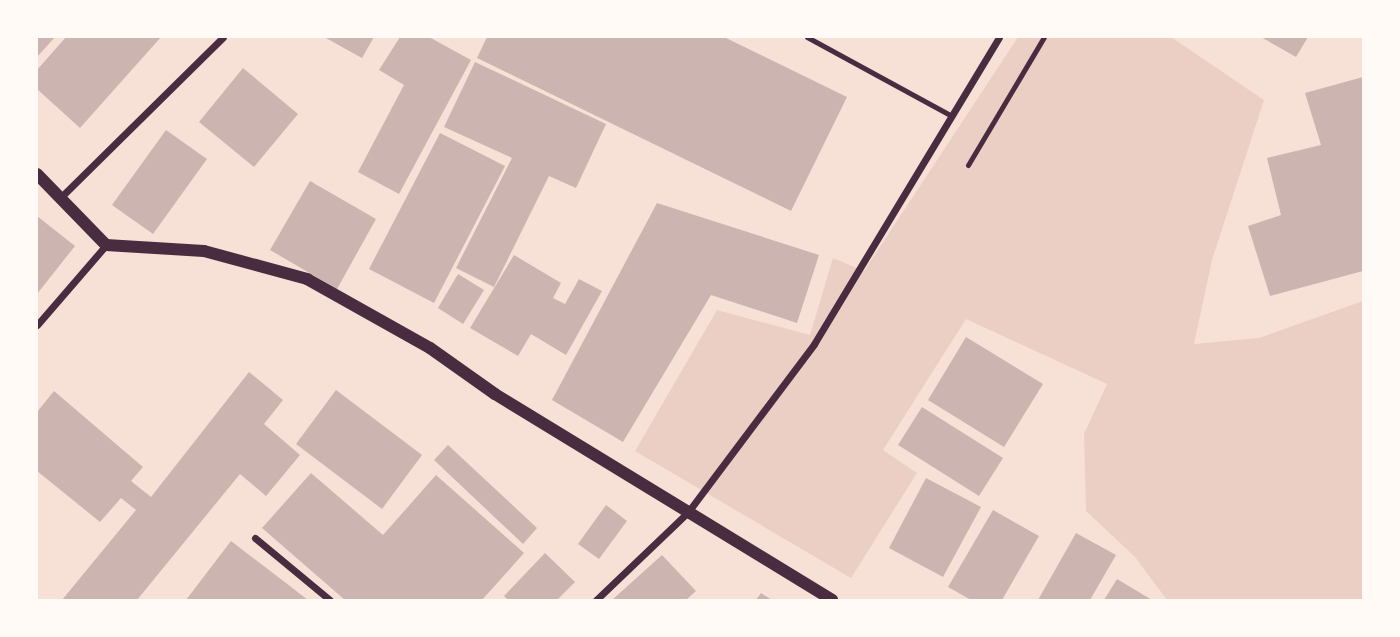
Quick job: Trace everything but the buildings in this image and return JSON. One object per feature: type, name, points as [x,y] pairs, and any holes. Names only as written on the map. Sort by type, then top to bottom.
[{"type":"street","points":[[62,196],[223,37]]},
{"type":"street","points":[[596,600],[688,512],[814,344],[999,37]]},
{"type":"street","points":[[37,174],[62,196],[106,244],[204,251],[307,279],[430,348],[495,394],[832,600]]},
{"type":"street","points":[[37,325],[106,244]]},
{"type":"street","points":[[255,538],[330,600]]},
{"type":"lane","points":[[807,37],[950,115]]},
{"type":"lane","points":[[968,165],[1044,37]]},
{"type":"shaded area","points":[[1018,37],[1171,37],[1264,100],[1212,260],[1194,344],[1259,338],[1363,301],[1363,600],[1167,600],[1135,557],[1086,511],[1084,434],[1107,384],[966,319],[883,450],[917,473],[851,578],[635,451],[717,310],[810,335],[833,258],[864,271]]}]
